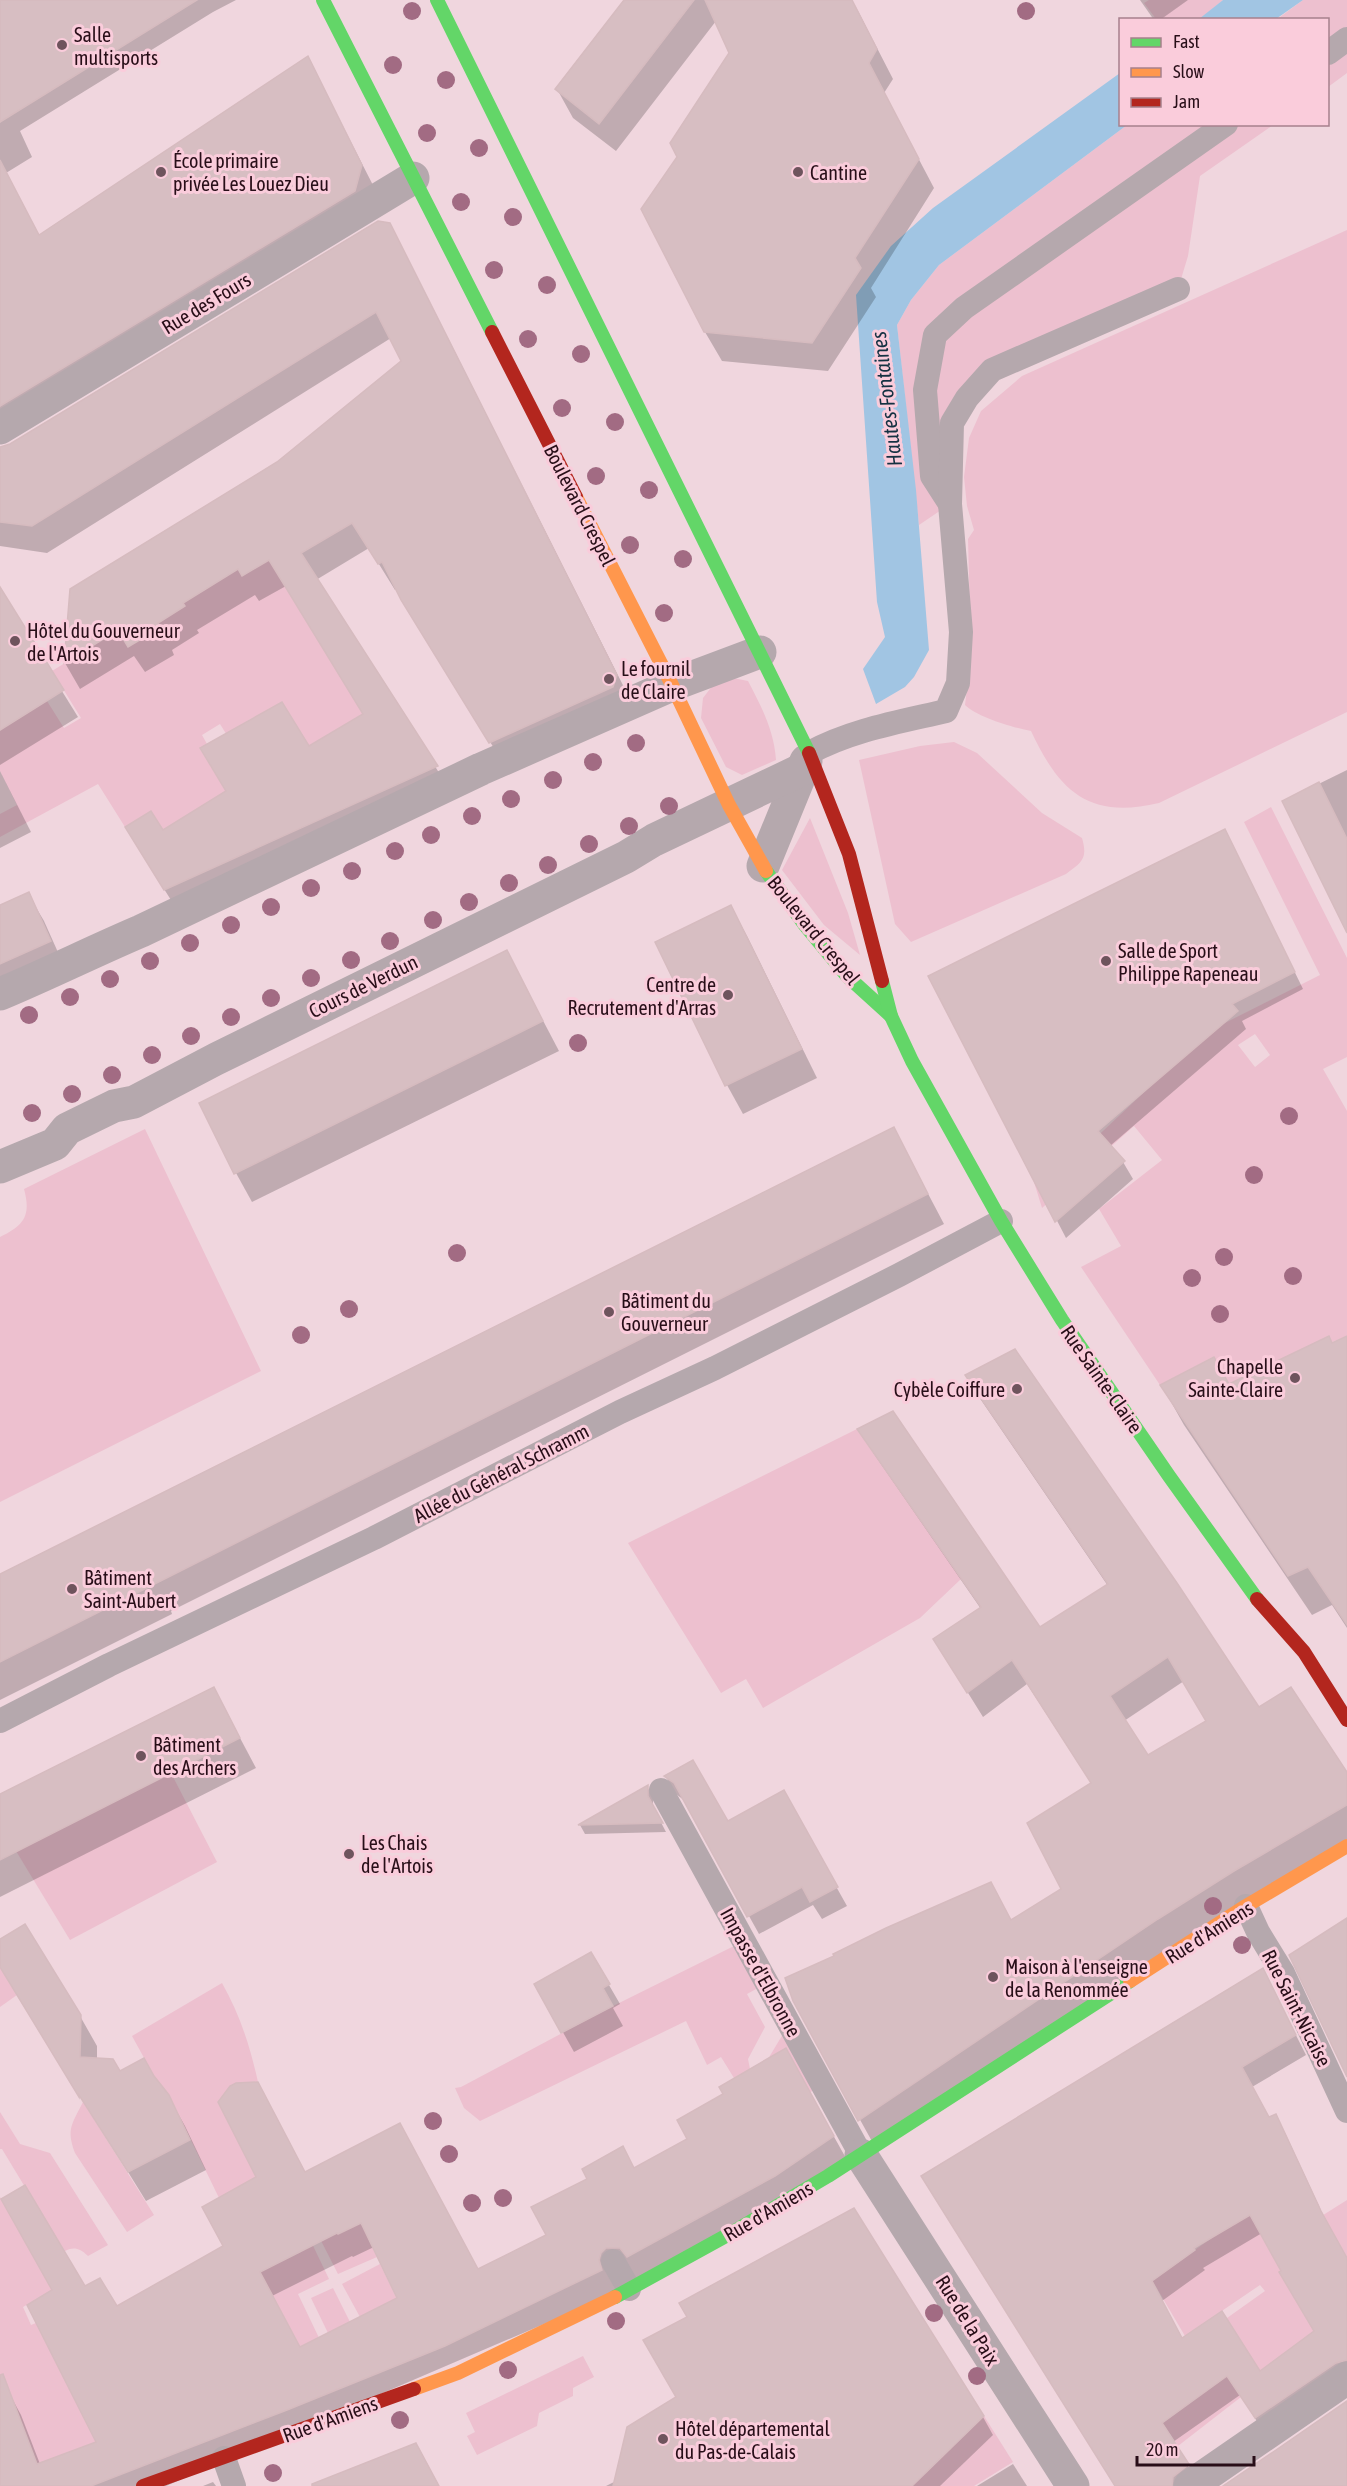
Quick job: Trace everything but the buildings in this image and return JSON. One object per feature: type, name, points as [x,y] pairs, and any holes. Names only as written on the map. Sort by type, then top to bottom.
[{"type":"street","name":"Boulevard Crespel","points":[[323,0],[672,685],[729,805],[763,866],[804,924],[847,976],[891,1016]]},
{"type":"street","name":"Boulevard Crespel","points":[[437,0],[760,652],[805,761],[849,854],[891,1016]]},
{"type":"street","name":"Rue des Fours","points":[[0,428],[412,178]]},
{"type":"street","points":[[0,994],[63,968],[406,803],[672,685],[760,652]]},
{"type":"street","points":[[763,866],[805,761]]},
{"type":"street","name":"Cours de Verdun","points":[[0,1167],[55,1144],[67,1129],[114,1106],[134,1102],[216,1059],[626,858],[654,840],[729,805],[805,761]]},
{"type":"street","name":"Rue Sainte-Claire","points":[[891,1016],[912,1061],[1001,1221],[1062,1320],[1169,1476],[1261,1604],[1304,1652],[1347,1720]]},
{"type":"street","name":"Rue d'Amiens","points":[[143,2486],[458,2373],[520,2345],[629,2289],[733,2232],[861,2155],[1246,1906],[1347,1846]]},
{"type":"street","name":"Rue de la Paix","points":[[861,2155],[1074,2486]]},
{"type":"street","points":[[1190,2486],[1347,2378]]},
{"type":"lane","points":[[1329,52],[1347,39]]},
{"type":"lane","points":[[950,504],[933,476],[926,390],[935,334],[964,308],[1223,126]]},
{"type":"lane","points":[[805,761],[832,741],[851,734],[946,711],[958,683],[960,632],[950,504],[952,423],[967,398],[992,370],[1178,289]]},
{"type":"lane","name":"Allée du Général Schramm","points":[[0,1721],[110,1665],[374,1538],[620,1412],[715,1368],[1001,1221]]},
{"type":"lane","name":"Impasse d'Elbronne","points":[[661,1790],[861,2155]]},
{"type":"lane","name":"Rue Saint-Nicaise","points":[[1246,1906],[1258,1932],[1283,1973],[1347,2111]]},
{"type":"lane","points":[[613,2261],[629,2289]]},
{"type":"lane","points":[[224,2458],[234,2486]]},
{"type":"shaded area","points":[[1149,0],[1223,0],[1201,18],[1155,18],[1144,3]]},
{"type":"shaded area","points":[[1303,0],[1347,0],[1347,73],[1329,86],[1329,18],[1279,18]]},
{"type":"shaded area","points":[[1126,126],[1272,126],[1200,176],[1188,256],[1178,289],[992,370],[967,398],[950,504],[919,525],[897,325],[911,300],[939,265]]},
{"type":"shaded area","points":[[1347,230],[1347,712],[1159,803],[1135,807],[1095,804],[1079,796],[1065,785],[1053,770],[1031,731],[987,718],[965,705],[971,655],[968,539],[974,530],[967,506],[964,477],[969,438],[981,411],[1022,376]]},
{"type":"shaded area","points":[[232,559],[242,575],[269,560],[363,714],[309,746],[282,702],[274,707],[262,729],[254,717],[242,724],[260,755],[248,769],[220,724],[202,735],[207,744],[200,749],[226,791],[163,830],[151,811],[125,827],[98,784],[0,837],[0,814],[17,805],[0,771],[0,730],[47,701],[64,728],[81,718],[52,671],[118,630],[128,647],[160,628],[158,623],[185,606],[183,603],[211,586]]},
{"type":"shaded area","points":[[728,677],[748,681],[767,719],[775,749],[776,760],[742,775],[726,767],[701,718],[703,698],[713,685]]},
{"type":"shaded area","points":[[954,742],[977,753],[1042,813],[1082,838],[1084,855],[1080,863],[1066,874],[911,942],[895,924],[859,760],[920,746]]},
{"type":"shaded area","points":[[1271,807],[1347,958],[1347,1057],[1323,1069],[1347,1111],[1347,1336],[1229,1384],[1213,1357],[1160,1385],[1081,1267],[1121,1246],[1099,1209],[1162,1160],[1134,1126],[1042,1208],[1034,1182],[1068,1164],[1209,1031],[1320,975],[1244,822]],"holes":[[[1255,1034],[1270,1055],[1255,1067],[1238,1045]]]},
{"type":"shaded area","points":[[810,818],[848,913],[860,955],[824,925],[782,870]]},
{"type":"shaded area","points":[[145,1129],[261,1371],[0,1502],[0,1237],[15,1228],[24,1218],[27,1206],[24,1189]]},
{"type":"shaded area","points":[[857,1429],[961,1579],[920,1618],[763,1708],[746,1679],[721,1693],[628,1543]]},
{"type":"shaded area","points":[[171,1773],[217,1862],[70,1940],[16,1851]]},
{"type":"shaded area","points":[[736,1945],[758,1988],[747,1994],[765,2027],[748,2059],[750,2069],[734,2078],[721,2057],[707,2065],[686,2021],[480,2121],[464,2108],[455,2088],[461,2087],[613,2006]]},
{"type":"shaded area","points":[[0,1967],[17,1995],[0,2007]]},
{"type":"shaded area","points":[[222,1983],[244,2031],[258,2082],[235,2086],[227,2091],[218,2102],[254,2173],[277,2188],[219,2198],[169,2095],[154,2076],[132,2036]]},
{"type":"shaded area","points":[[783,2034],[814,2090],[792,2103],[768,2059]]},
{"type":"shaded area","points":[[83,2102],[154,2215],[127,2232],[75,2153],[71,2132]]},
{"type":"shaded area","points":[[0,2112],[20,2144],[50,2153],[108,2245],[88,2256],[72,2248],[56,2256],[57,2240],[0,2149]]},
{"type":"shaded area","points":[[0,2197],[52,2290],[23,2307],[31,2325],[36,2323],[96,2442],[37,2464],[0,2393]]},
{"type":"shaded area","points":[[1347,2200],[1347,2258],[1341,2247],[1303,2313],[1314,2331],[1277,2398],[1240,2340],[1215,2358],[1241,2397],[1178,2446],[1163,2423],[1190,2403],[1228,2326],[1227,2318],[1265,2291],[1260,2285],[1185,2336],[1152,2280],[1219,2233],[1250,2215],[1272,2255],[1301,2229]]},
{"type":"shaded area","points":[[332,2221],[338,2234],[361,2223],[377,2257],[338,2274],[312,2223]]},
{"type":"shaded area","points":[[304,2227],[329,2279],[298,2294],[320,2340],[302,2350],[260,2272],[301,2252]]},
{"type":"shaded area","points":[[380,2264],[399,2303],[360,2317],[342,2284]]},
{"type":"shaded area","points":[[333,2288],[350,2322],[328,2333],[311,2298]]},
{"type":"shaded area","points":[[583,2356],[594,2377],[573,2388],[573,2396],[539,2413],[537,2426],[477,2455],[467,2436],[475,2432],[466,2413]]},
{"type":"shaded area","points":[[984,2416],[1013,2462],[974,2486],[912,2486]]},
{"type":"water","points":[[1223,0],[1303,0],[1277,18],[1200,18]]},
{"type":"water","name":"Hautes-Fontaines","points":[[1119,74],[1119,126],[1126,126],[939,265],[911,300],[897,325],[916,490],[929,650],[914,677],[905,687],[876,704],[863,669],[885,637],[877,602],[856,295],[891,246],[933,208]]},
{"type":"traffic: fast","points":[[323,0],[492,332]]},
{"type":"traffic: fast","points":[[437,0],[809,753]]},
{"type":"traffic: fast","points":[[766,871],[804,924],[847,976],[891,1016]]},
{"type":"traffic: fast","points":[[882,981],[891,1016],[912,1061],[1001,1221],[1062,1320],[1257,1599]]},
{"type":"traffic: fast","points":[[615,2297],[828,2176],[1130,1981]]},
{"type":"traffic: slow","points":[[576,497],[672,685],[729,805],[766,871]]},
{"type":"traffic: slow","points":[[1130,1981],[1246,1906],[1347,1846]]},
{"type":"traffic: slow","points":[[414,2389],[458,2373],[615,2297]]},
{"type":"traffic: jam","points":[[492,332],[576,497]]},
{"type":"traffic: jam","points":[[809,753],[849,854],[882,981]]},
{"type":"traffic: jam","points":[[1257,1599],[1304,1652],[1347,1720]]},
{"type":"traffic: jam","points":[[143,2486],[414,2389]]},
{"type":"place","name":"Salle multisports","points":[[62,45]]},
{"type":"place","name":"École primaire privée Les Louez Dieu","points":[[161,172]]},
{"type":"place","name":"Cantine","points":[[798,172]]},
{"type":"place","name":"Hôtel du Gouverneur de l'Artois","points":[[15,641]]},
{"type":"place","name":"Le fournil de Claire","points":[[609,679]]},
{"type":"place","name":"Salle de Sport Philippe Rapeneau","points":[[1106,961]]},
{"type":"place","name":"Centre de Recrutement d'Arras","points":[[728,995]]},
{"type":"place","name":"Bâtiment du Gouverneur","points":[[609,1312]]},
{"type":"place","name":"Chapelle Sainte-Claire","points":[[1295,1378]]},
{"type":"place","name":"Cybèle Coiffure","points":[[1017,1389]]},
{"type":"place","name":"Bâtiment Saint-Aubert","points":[[72,1589]]},
{"type":"place","name":"Bâtiment des Archers","points":[[141,1756]]},
{"type":"place","name":"Les Chais de l'Artois","points":[[349,1854]]},
{"type":"place","name":"Maison à l'enseigne de la Renommée","points":[[993,1977]]},
{"type":"place","name":"Hôtel départemental du Pas-de-Calais","points":[[663,2439]]}]
